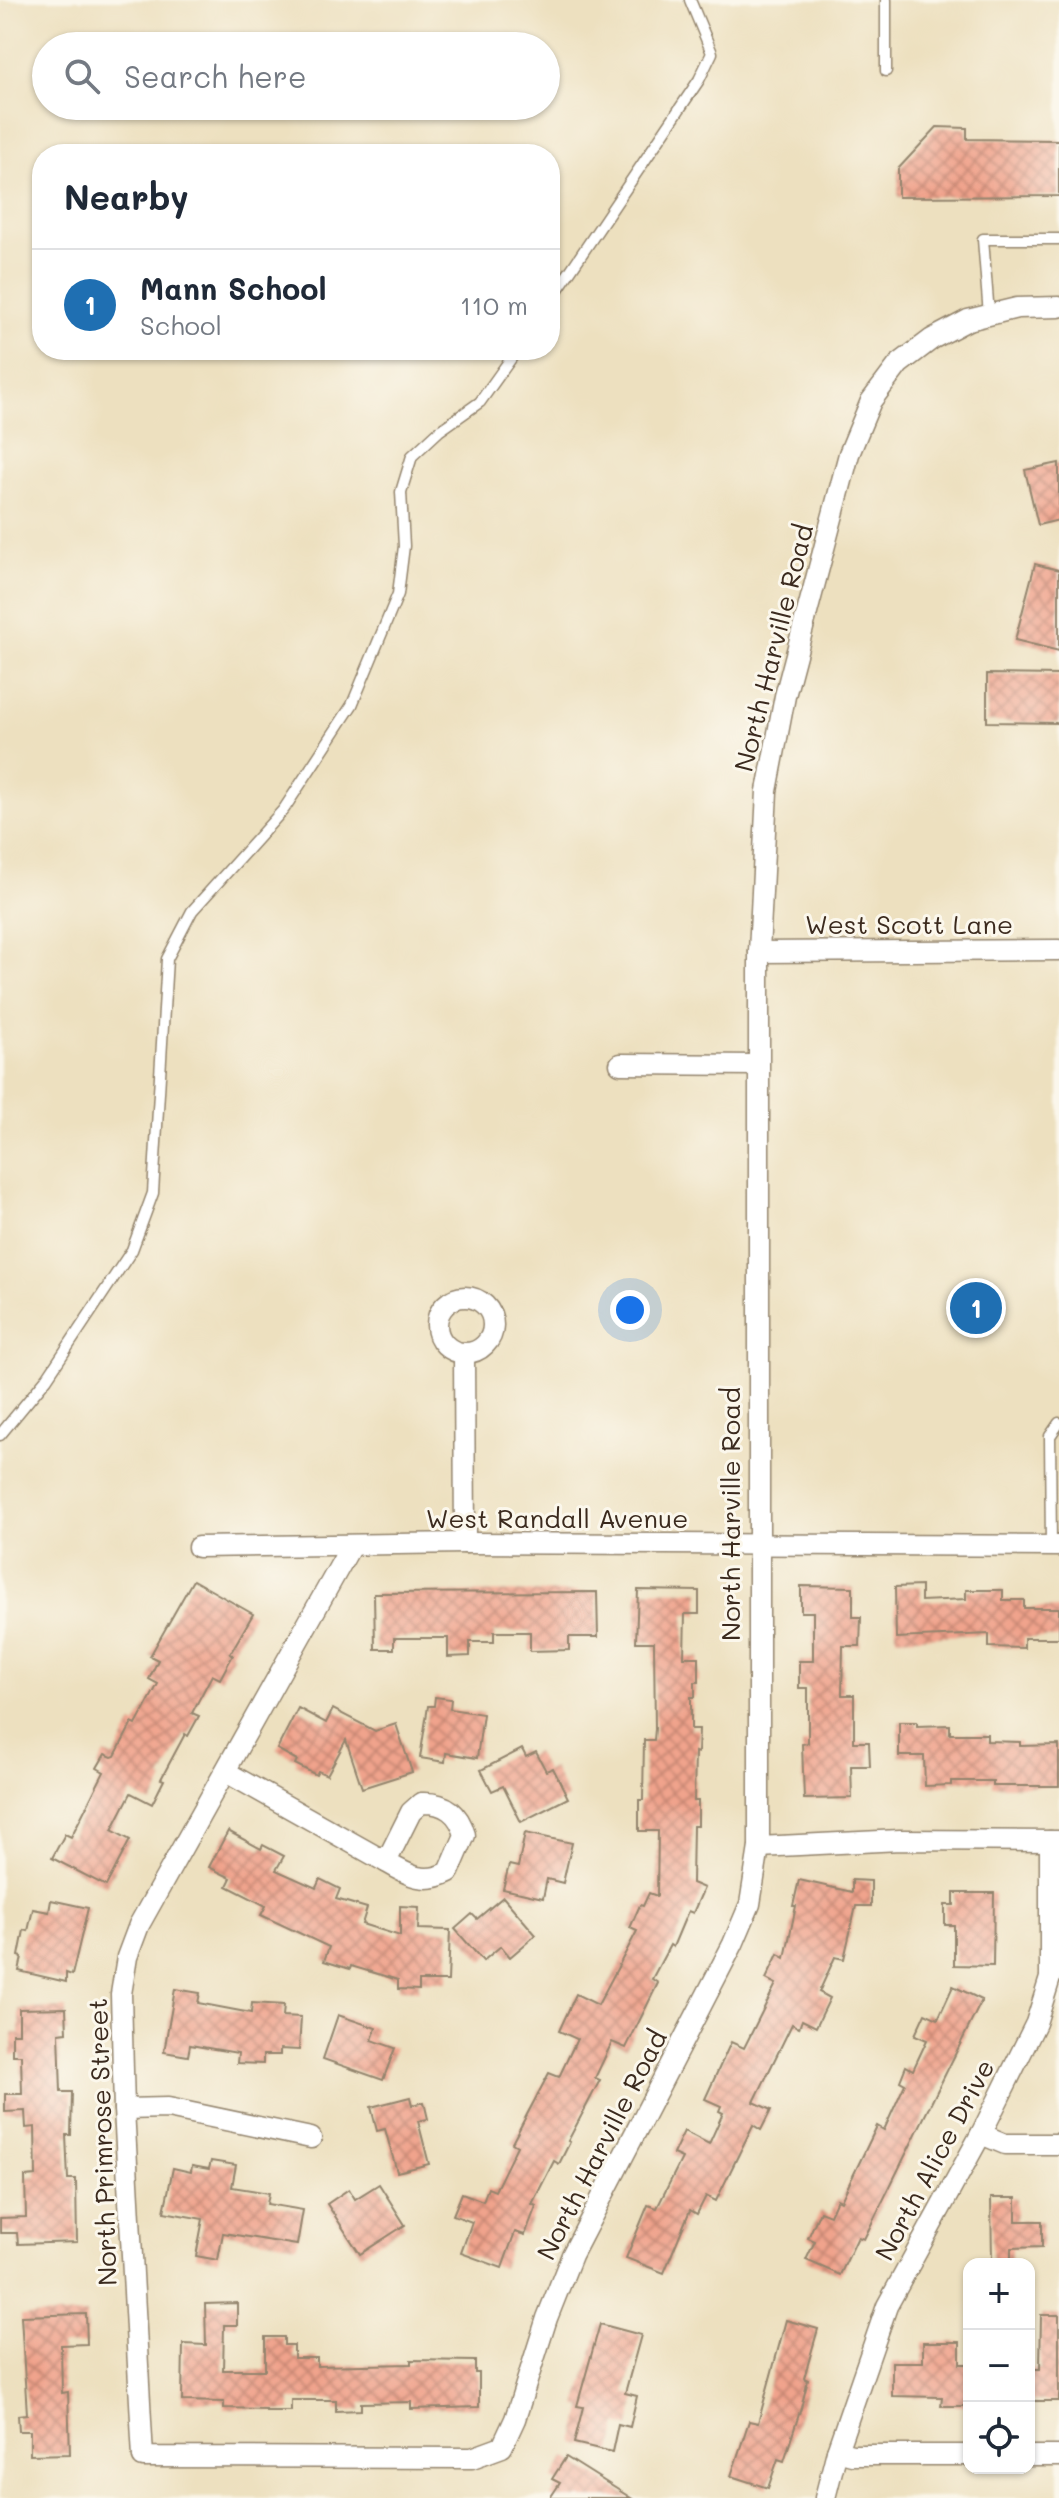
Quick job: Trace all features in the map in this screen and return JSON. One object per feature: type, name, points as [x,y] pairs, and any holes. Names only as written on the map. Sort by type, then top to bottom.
[{"type":"street","name":"North Harville Road","points":[[143,2457],[472,2458],[502,2447],[515,2419],[547,2318],[572,2255],[733,1944],[750,1904],[759,1847],[759,952],[767,791],[785,696],[849,454],[871,401],[899,364],[932,339],[968,320],[1017,308],[1059,307]]},
{"type":"street","name":"West Scott Lane","points":[[759,952],[1059,950]]},
{"type":"street","points":[[620,1064],[758,1065]]},
{"type":"street","points":[[464,1353],[465,1543]]},
{"type":"street","name":"West Randall Avenue","points":[[198,1547],[465,1543],[757,1547],[1055,1546]]},
{"type":"street","name":"North Primrose Street","points":[[143,2457],[124,2109],[121,1994],[127,1957],[139,1925],[351,1546]]},
{"type":"street","points":[[226,1772],[386,1862]]},
{"type":"street","points":[[759,1847],[900,1840],[1054,1841]]},
{"type":"street","name":"North Alice Drive","points":[[825,2498],[837,2451],[887,2306],[981,2134],[1036,2023],[1050,1978],[1054,1841]]},
{"type":"street","points":[[124,2109],[168,2108],[311,2138]]},
{"type":"street","points":[[981,2134],[1005,2144],[1059,2144]]},
{"type":"street","points":[[837,2451],[852,2455],[963,2455]]},
{"type":"street","points":[[1035,2456],[1059,2456]]},
{"type":"lane","points":[[560,286],[699,80],[712,53],[690,0]]},
{"type":"lane","points":[[886,0],[886,71]]},
{"type":"lane","points":[[989,315],[983,239],[1059,239]]},
{"type":"lane","points":[[0,1435],[47,1378],[132,1250],[153,1193],[167,959],[192,911],[284,809],[352,705],[398,594],[404,546],[401,492],[412,456],[439,431],[480,402],[510,360]]},
{"type":"lane","points":[[1055,1546],[1050,1436],[1059,1423]]},
{"type":"building","points":[[937,127],[967,128],[967,139],[1059,140],[1059,196],[898,197],[898,169]]},
{"type":"building","points":[[1059,463],[1059,520],[1038,525],[1025,470]]},
{"type":"building","points":[[1035,564],[1059,570],[1059,651],[1015,640]]},
{"type":"building","points":[[987,674],[1059,675],[1059,723],[987,722]]},
{"type":"building","points":[[193,1580],[253,1614],[230,1654],[233,1655],[220,1679],[212,1675],[192,1713],[199,1716],[188,1736],[185,1734],[161,1779],[164,1780],[152,1804],[131,1793],[112,1830],[130,1840],[106,1886],[52,1858],[65,1834],[71,1837],[104,1772],[97,1768],[105,1754],[115,1756],[158,1684],[149,1679],[158,1660],[150,1656]]},
{"type":"building","points":[[801,1586],[853,1587],[853,1617],[861,1617],[860,1646],[843,1646],[842,1695],[854,1695],[854,1742],[869,1742],[870,1766],[851,1766],[852,1798],[804,1799],[802,1744],[808,1743],[808,1688],[799,1688],[799,1661],[813,1661],[813,1612],[801,1612]]},
{"type":"building","points":[[921,1586],[921,1601],[966,1599],[966,1590],[1003,1590],[1003,1600],[1024,1600],[1024,1608],[1059,1608],[1059,1638],[1024,1638],[1024,1648],[989,1647],[989,1634],[896,1638],[895,1587]]},
{"type":"building","points":[[638,1590],[699,1591],[699,1614],[685,1614],[684,1657],[699,1657],[699,1682],[695,1682],[695,1697],[691,1697],[691,1729],[699,1729],[694,1801],[698,1801],[698,1826],[693,1826],[692,1883],[704,1888],[693,1913],[688,1911],[673,1947],[670,1945],[652,1979],[658,1983],[626,2048],[612,2042],[595,2078],[600,2080],[570,2142],[559,2164],[554,2161],[532,2204],[536,2206],[525,2235],[515,2232],[502,2268],[461,2253],[472,2222],[453,2215],[462,2193],[483,2201],[488,2188],[495,2191],[517,2146],[512,2143],[549,2073],[559,2077],[577,2039],[559,2031],[576,1994],[598,2005],[637,1931],[630,1928],[640,1905],[643,1906],[649,1893],[657,1896],[658,1831],[639,1831],[644,1740],[654,1740],[655,1729],[654,1642],[636,1642]]},
{"type":"building","points":[[597,1592],[598,1637],[569,1637],[569,1650],[530,1651],[530,1632],[494,1632],[494,1642],[470,1642],[470,1656],[448,1657],[448,1638],[394,1638],[394,1649],[375,1649],[374,1593]]},
{"type":"building","points":[[435,1697],[451,1699],[450,1709],[483,1714],[477,1758],[446,1753],[445,1762],[420,1758],[428,1706],[434,1706]]},
{"type":"building","points":[[298,1708],[326,1723],[333,1709],[375,1731],[396,1724],[412,1772],[362,1788],[346,1740],[327,1775],[318,1771],[316,1775],[295,1764],[297,1760],[277,1749]]},
{"type":"building","points":[[899,1722],[917,1722],[917,1726],[950,1725],[950,1734],[987,1734],[987,1741],[1020,1742],[1020,1746],[1059,1745],[1059,1786],[993,1786],[993,1781],[951,1781],[951,1785],[925,1786],[924,1756],[899,1756]]},
{"type":"building","points":[[522,1749],[526,1757],[536,1752],[546,1771],[553,1768],[568,1798],[521,1822],[503,1786],[492,1791],[481,1770]]},
{"type":"building","points":[[228,1831],[261,1849],[263,1845],[284,1856],[276,1870],[316,1888],[320,1879],[340,1889],[336,1899],[367,1908],[362,1924],[400,1936],[400,1906],[419,1907],[418,1929],[450,1930],[448,1981],[419,1981],[419,1990],[398,1989],[398,1980],[324,1961],[329,1947],[261,1915],[266,1906],[227,1886],[231,1878],[209,1867]]},
{"type":"building","points":[[525,1833],[572,1843],[563,1883],[547,1879],[543,1898],[503,1889],[509,1865],[518,1867]]},
{"type":"building","points":[[799,1880],[852,1892],[852,1880],[871,1881],[871,1906],[856,1906],[844,1959],[835,1957],[819,1992],[830,1998],[816,2027],[802,2020],[799,2028],[792,2024],[754,2102],[771,2110],[761,2130],[753,2125],[716,2201],[706,2196],[697,2214],[690,2210],[664,2273],[626,2258],[648,2205],[657,2208],[682,2158],[673,2154],[684,2131],[709,2144],[723,2113],[719,2111],[721,2106],[705,2099],[731,2042],[744,2048],[776,1984],[766,1979],[778,1954],[785,1958]]},
{"type":"building","points":[[954,1893],[994,1893],[993,1966],[954,1965],[954,1925],[945,1925],[945,1905],[954,1905]]},
{"type":"building","points":[[503,1897],[536,1935],[510,1957],[501,1946],[483,1961],[455,1929],[472,1914],[477,1919]]},
{"type":"building","points":[[51,1900],[88,1908],[72,1975],[66,1973],[66,1982],[19,1971],[24,1930],[28,1931],[33,1909],[49,1912]]},
{"type":"building","points":[[953,1986],[982,2000],[864,2239],[858,2237],[840,2275],[806,2260],[815,2241],[808,2238],[820,2211],[830,2215],[837,2199],[841,2201],[877,2126],[884,2130],[905,2084],[900,2081],[906,2066],[913,2070],[927,2040],[915,2035],[925,2013],[938,2019]]},
{"type":"building","points":[[175,1989],[200,1993],[198,2003],[251,2013],[252,2003],[284,2005],[283,2016],[301,2017],[299,2050],[280,2049],[280,2055],[263,2055],[263,2064],[237,2063],[238,2053],[190,2045],[188,2056],[164,2052]]},
{"type":"building","points":[[66,2008],[67,2032],[59,2033],[61,2092],[72,2092],[71,2135],[66,2135],[68,2179],[76,2179],[77,2242],[18,2244],[17,2233],[0,2233],[0,2218],[26,2217],[25,2177],[36,2176],[35,2127],[26,2128],[25,2111],[5,2112],[5,2094],[22,2094],[21,2055],[12,2055],[12,2033],[19,2033],[19,2009]]},
{"type":"building","points":[[338,2015],[376,2028],[372,2040],[395,2048],[383,2080],[323,2059]]},
{"type":"building","points":[[410,2097],[412,2105],[424,2102],[428,2119],[418,2121],[429,2164],[397,2172],[385,2129],[377,2131],[371,2107]]},
{"type":"building","points":[[211,2161],[236,2165],[232,2187],[269,2193],[267,2204],[303,2210],[297,2245],[223,2233],[218,2260],[196,2256],[203,2219],[164,2212],[173,2168],[191,2172],[192,2166],[209,2169]]},
{"type":"building","points":[[379,2184],[405,2225],[360,2254],[327,2204],[349,2189],[355,2199]]},
{"type":"building","points":[[991,2198],[1016,2198],[1016,2221],[1042,2221],[1042,2247],[1011,2248],[1011,2258],[992,2258]]},
{"type":"building","points":[[237,2303],[237,2325],[224,2325],[223,2370],[265,2370],[265,2337],[284,2337],[284,2345],[294,2345],[294,2358],[317,2358],[317,2366],[411,2364],[411,2360],[475,2361],[475,2373],[479,2373],[479,2407],[411,2409],[411,2402],[361,2403],[361,2410],[336,2411],[336,2400],[291,2400],[291,2411],[266,2411],[224,2408],[224,2402],[182,2401],[183,2344],[206,2345],[205,2304]]},
{"type":"building","points":[[86,2314],[87,2344],[61,2345],[62,2393],[68,2392],[70,2454],[30,2455],[30,2431],[19,2431],[18,2415],[27,2414],[21,2316]]},
{"type":"building","points":[[1041,2315],[1059,2315],[1059,2401],[1035,2401],[1035,2369],[1040,2369]]},
{"type":"building","points":[[786,2320],[818,2329],[804,2378],[808,2380],[801,2408],[784,2461],[778,2459],[768,2488],[731,2476],[749,2421],[758,2423]]},
{"type":"building","points":[[600,2324],[641,2335],[625,2393],[637,2396],[630,2427],[618,2424],[612,2452],[574,2443],[583,2407],[577,2406]]},
{"type":"building","points":[[923,2342],[960,2342],[963,2406],[941,2406],[942,2397],[892,2396],[892,2362],[923,2362]]},
{"type":"building","points":[[566,2457],[631,2498],[550,2498],[560,2483],[552,2479]]},
{"type":"place","name":"Mann School","points":[[976,1308]]}]
